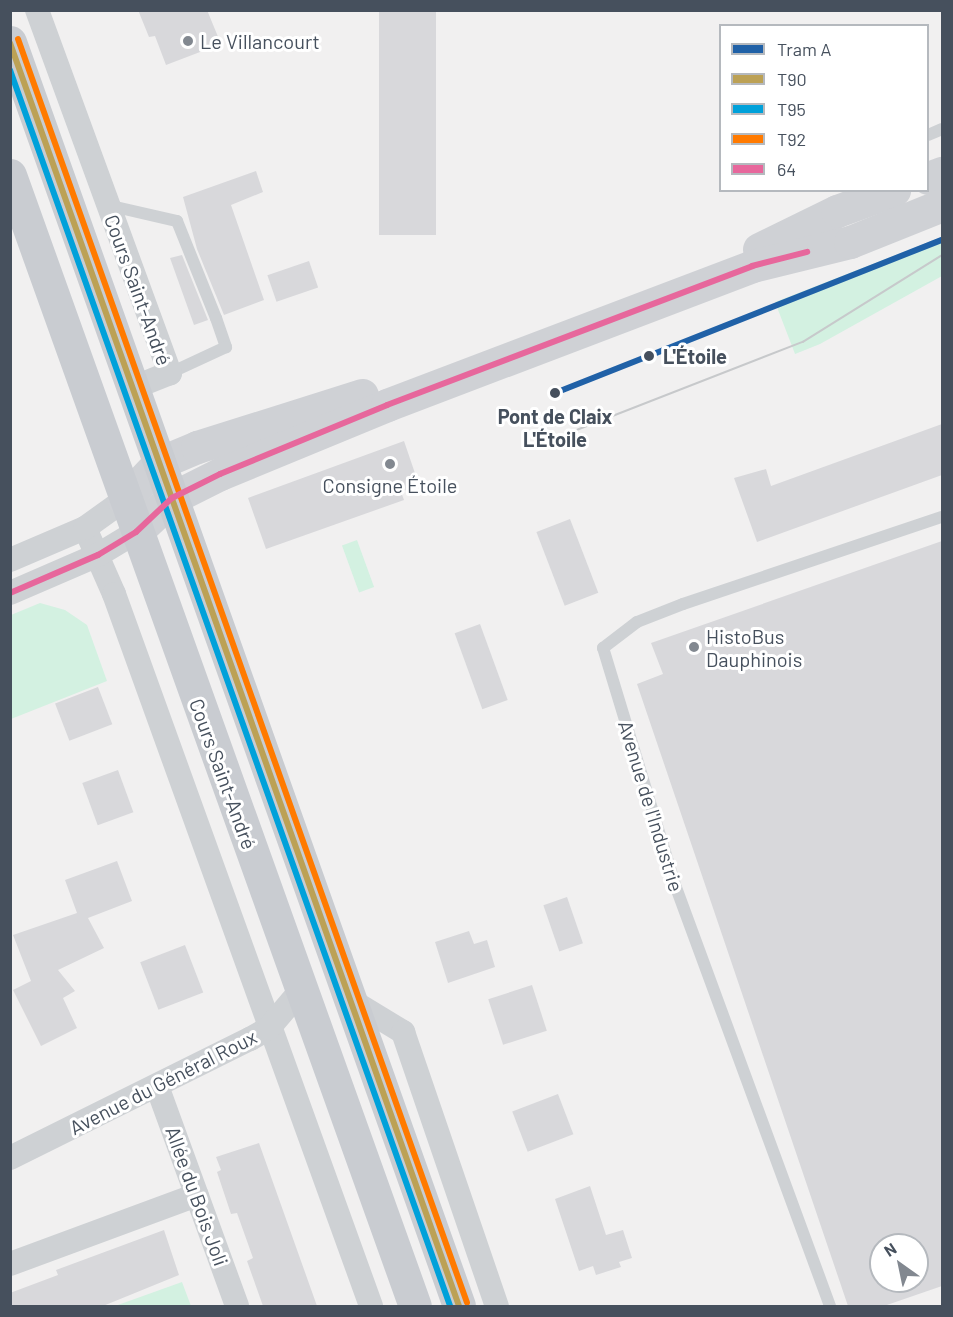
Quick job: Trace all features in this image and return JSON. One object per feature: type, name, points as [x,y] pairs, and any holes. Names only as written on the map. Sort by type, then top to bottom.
[{"type":"main road","name":"Cours Saint-André","points":[[10,42],[347,998],[459,1306]]},
{"type":"main road","name":"Cours Saint-André","points":[[10,176],[22,236],[92,398],[124,500],[415,1306]]},
{"type":"main road","points":[[136,532],[172,498],[220,474],[387,405],[752,266],[804,241],[890,192]]},
{"type":"main road","points":[[124,500],[159,463],[233,434],[411,380],[748,255],[804,241],[850,242],[942,205]]},
{"type":"street","name":"Cours Saint-André","points":[[37,10],[106,205],[170,373],[133,388]]},
{"type":"street","name":"Cours Saint-André","points":[[64,191],[106,205]]},
{"type":"street","points":[[10,560],[85,528],[124,500]]},
{"type":"street","points":[[85,528],[98,555],[371,1306]]},
{"type":"street","points":[[10,593],[98,555],[136,532]]},
{"type":"street","name":"Avenue du Général Roux","points":[[10,1158],[158,1086],[269,1028],[302,989]]},
{"type":"street","points":[[347,998],[403,1032],[442,1153],[497,1306]]},
{"type":"street","name":"Allée du Bois Joli","points":[[158,1086],[237,1306]]},
{"type":"street","points":[[392,1122],[442,1153]]},
{"type":"street","points":[[10,1264],[197,1195]]},
{"type":"lane","points":[[106,205],[177,221],[191,251],[226,347],[170,373]]},
{"type":"lane","name":"Avenue de l'Industrie","points":[[830,1306],[676,888],[603,648],[637,622],[683,604],[942,517]]},
{"type":"green space","points":[[942,237],[942,276],[820,344],[795,354],[775,302]]},
{"type":"green space","points":[[357,540],[374,587],[359,592],[342,545]]},
{"type":"green space","points":[[40,603],[65,610],[87,625],[107,681],[11,719],[11,615]]},
{"type":"green space","points":[[182,1282],[191,1306],[115,1306]]},
{"type":"building","name":"Le Villancourt","points":[[138,10],[207,10],[221,44],[166,65],[155,36],[149,37]]},
{"type":"building","points":[[379,10],[436,10],[436,235],[379,235]]},
{"type":"building","points":[[256,171],[263,192],[231,205],[264,300],[224,315],[197,249],[183,197]]},
{"type":"building","points":[[182,255],[208,320],[194,325],[170,258]]},
{"type":"building","points":[[309,261],[318,287],[277,302],[267,275]]},
{"type":"building","points":[[942,424],[942,475],[757,542],[734,478],[766,469],[771,486]]},
{"type":"building","points":[[404,441],[419,485],[401,492],[404,500],[266,549],[248,498]]},
{"type":"building","points":[[570,519],[598,593],[565,606],[536,532]]},
{"type":"building","points":[[942,541],[942,1286],[929,1290],[929,1233],[869,1233],[869,1293],[922,1293],[884,1306],[848,1306],[637,684],[663,674],[651,643]]},
{"type":"building","points":[[480,624],[508,700],[482,709],[455,633]]},
{"type":"building","points":[[98,687],[112,724],[69,741],[55,703]]},
{"type":"building","points":[[118,770],[133,812],[98,825],[82,783]]},
{"type":"building","points":[[117,861],[132,901],[88,918],[104,948],[58,970],[75,991],[63,998],[77,1028],[41,1046],[13,990],[31,981],[13,935],[77,913],[65,880]]},
{"type":"building","points":[[567,897],[583,943],[559,951],[543,905]]},
{"type":"building","points":[[469,931],[474,944],[487,940],[495,967],[448,983],[435,942]]},
{"type":"building","points":[[185,945],[203,993],[158,1010],[140,962]]},
{"type":"building","points":[[532,985],[547,1031],[503,1045],[488,999]]},
{"type":"building","points":[[558,1094],[573,1134],[528,1152],[512,1112]]},
{"type":"building","points":[[259,1143],[317,1306],[263,1306],[247,1261],[253,1258],[237,1213],[231,1214],[217,1172],[221,1170],[216,1157]]},
{"type":"building","points":[[590,1186],[606,1235],[623,1230],[632,1258],[619,1262],[621,1267],[596,1275],[593,1266],[579,1271],[555,1199]]},
{"type":"building","points":[[164,1230],[179,1275],[103,1306],[10,1306],[10,1293],[58,1275],[56,1270]]},
{"type":"tram line","name":"A","points":[[555,393],[942,240]]},
{"type":"tram line","points":[[569,433],[803,342],[942,255]]},
{"type":"transit line","name":"T92","points":[[18,39],[467,1303]]},
{"type":"transit line","name":"T90","points":[[10,43],[459,1306]]},
{"type":"transit line","name":"T95","points":[[10,70],[450,1306]]},
{"type":"transit line","name":"64","points":[[10,593],[98,555],[136,532],[172,498],[220,474],[387,405],[752,266],[807,252]]},
{"type":"place","name":"Le Villancourt","points":[[188,41]]},
{"type":"place","name":"L'Étoile","points":[[649,356]]},
{"type":"place","name":"Pont de Claix L'Étoile","points":[[555,393]]},
{"type":"place","name":"Consigne Étoile","points":[[390,464]]},
{"type":"place","name":"HistoBus Dauphinois","points":[[694,647]]}]
